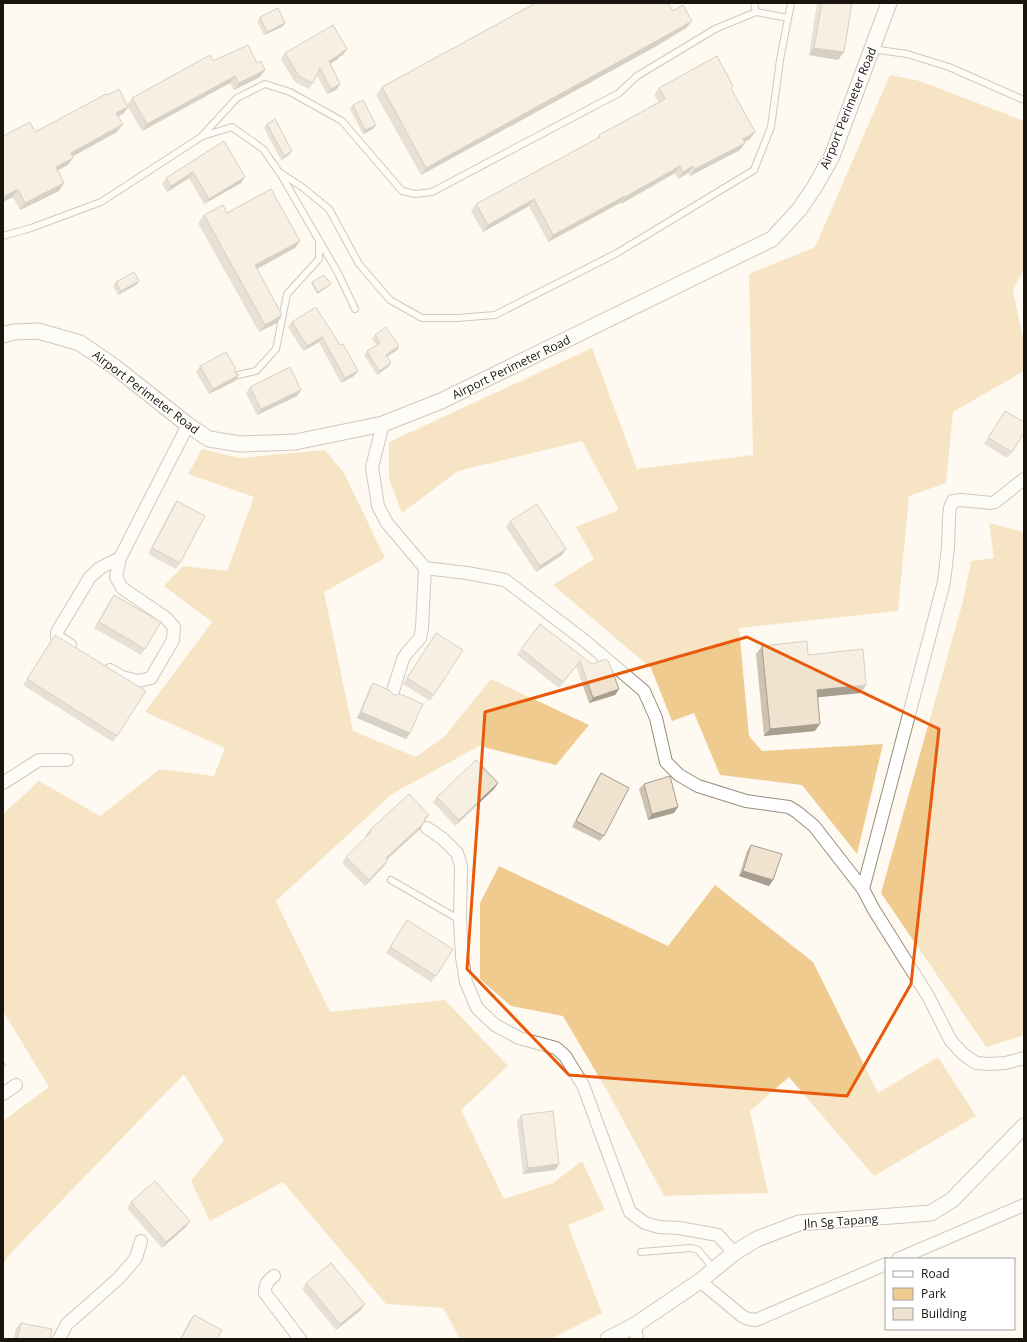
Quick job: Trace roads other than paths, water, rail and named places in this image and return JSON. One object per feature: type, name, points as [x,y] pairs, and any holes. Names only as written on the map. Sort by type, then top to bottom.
[{"type":"street","name":"Airport Perimeter Road","points":[[3,335],[13,332],[38,331],[80,343],[115,367],[188,425],[210,439],[240,444],[295,442],[384,424],[441,401],[772,239],[799,210],[814,188],[832,156],[889,3]]},
{"type":"street","points":[[384,424],[372,467],[378,506],[387,523],[425,568],[467,573],[505,580],[644,690],[656,718],[666,762],[679,775],[698,786],[733,797],[746,801],[789,807],[797,812],[814,826],[863,889],[874,910],[928,996],[950,1041],[963,1054],[976,1063],[1006,1063],[1024,1058]]},
{"type":"street","points":[[103,665],[122,677],[138,681],[152,678],[173,640],[174,627],[166,618],[122,588],[116,576],[120,558],[188,425]]},
{"type":"street","points":[[863,889],[944,582],[950,508],[954,501],[961,500],[991,503],[995,502],[1024,479]]},
{"type":"street","points":[[77,649],[57,637],[57,632],[90,577],[100,568],[120,558]]},
{"type":"street","points":[[392,694],[403,659],[420,638],[422,628],[425,568]]},
{"type":"street","points":[[3,783],[39,760],[67,760]]},
{"type":"street","points":[[427,828],[444,839],[457,853],[461,866],[460,920],[462,957],[466,982],[477,1008],[495,1025],[518,1038],[556,1048],[565,1056],[583,1085],[630,1212],[645,1223],[659,1227],[679,1228],[718,1235],[734,1253]]},
{"type":"street","points":[[3,1094],[16,1085]]},
{"type":"street","name":"Jln Sg Tapang","points":[[608,1339],[636,1332],[734,1253],[757,1239],[798,1223],[930,1213],[952,1200],[1024,1126]]},
{"type":"street","points":[[900,1258],[1024,1205]]},
{"type":"street","points":[[59,1339],[67,1324],[119,1278],[136,1258],[141,1241]]},
{"type":"street","points":[[700,1281],[742,1316],[748,1319],[756,1320],[885,1264]]},
{"type":"street","points":[[274,1276],[266,1284],[264,1288],[265,1293],[300,1339]]},
{"type":"lane","points":[[754,3],[756,12]]},
{"type":"lane","points":[[279,172],[302,187],[329,209],[359,264],[390,300],[422,318],[458,318],[495,315],[617,253],[754,170],[771,127],[780,60],[791,3]]},
{"type":"lane","points":[[3,236],[31,228],[101,202],[201,137],[237,98],[265,84],[290,92],[342,121],[402,191],[415,194],[432,192],[619,93],[637,76],[715,29],[756,12],[788,18]]},
{"type":"lane","points":[[872,49],[907,54],[949,67],[1024,100]]},
{"type":"lane","points":[[201,137],[232,127],[263,149],[279,172],[338,273],[355,309]]},
{"type":"lane","points":[[234,376],[256,371],[276,349],[287,294],[319,259],[319,241]]},
{"type":"lane","points":[[391,880],[460,920]]},
{"type":"lane","points":[[640,1252],[691,1248],[698,1250],[714,1269]]}]
